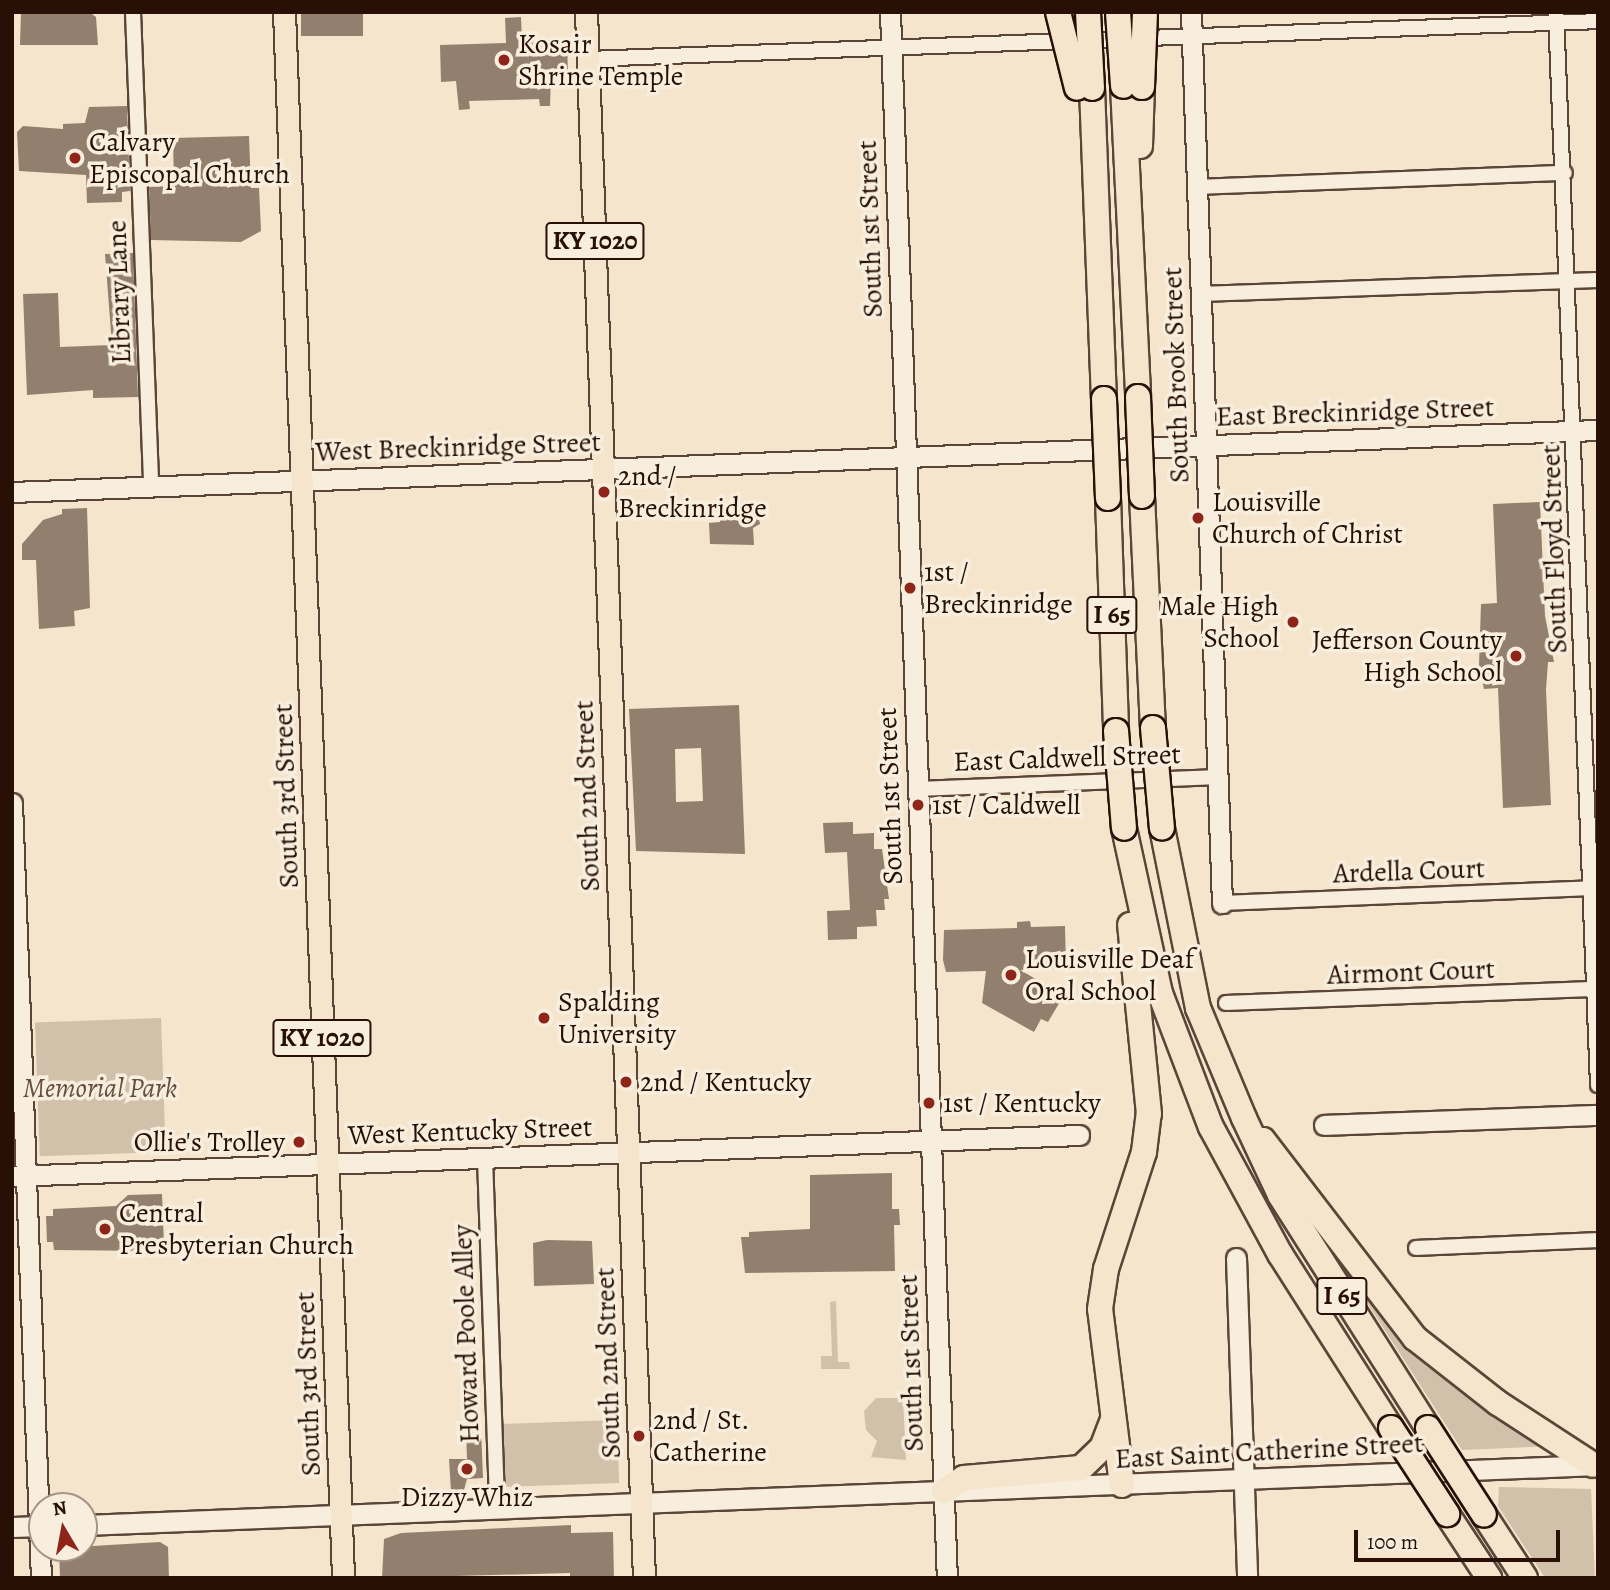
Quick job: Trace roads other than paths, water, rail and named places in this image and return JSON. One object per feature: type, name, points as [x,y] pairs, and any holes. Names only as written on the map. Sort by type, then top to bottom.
[{"type":"highway","points":[[1058,12],[1084,88]]},
{"type":"highway","name":"I 65","points":[[1088,12],[1084,88],[1096,193],[1116,731],[1125,839],[1147,981],[1192,1083],[1253,1208],[1489,1578]]},
{"type":"highway","name":"I 65","points":[[1118,12],[1132,86],[1133,308],[1153,728],[1162,828],[1187,970],[1244,1118],[1269,1156],[1326,1271],[1525,1578]]},
{"type":"highway","points":[[1132,86],[1145,12]]},
{"type":"highway","points":[[1122,1485],[1100,1314],[1111,1253],[1149,1125],[1147,981]]},
{"type":"highway","points":[[1269,1156],[1415,1338],[1498,1403],[1595,1465]]},
{"type":"highway","points":[[944,1491],[964,1478],[1081,1468],[1102,1448],[1113,1419]]},
{"type":"main road","name":"South 3rd Street","points":[[284,12],[343,1578]]},
{"type":"main road","name":"South 2nd Street","points":[[586,12],[644,1578]]},
{"type":"street","name":"Library Lane","points":[[133,12],[151,486]]},
{"type":"street","name":"South 1st Street","points":[[890,12],[947,1578]]},
{"type":"street","name":"South Brook Street","points":[[1191,12],[1222,903]]},
{"type":"street","points":[[588,59],[891,45],[1192,38],[1556,17],[1598,21]]},
{"type":"street","name":"South Floyd Street","points":[[1556,17],[1592,763],[1598,1084]]},
{"type":"street","points":[[1196,187],[1565,173]]},
{"type":"street","points":[[1200,294],[1598,280]]},
{"type":"street","name":"East Breckinridge Street","points":[[905,457],[1598,430]]},
{"type":"street","name":"West Breckinridge Street","points":[[12,492],[905,457]]},
{"type":"street","name":"East Caldwell Street","points":[[918,789],[1219,777]]},
{"type":"street","points":[[12,803],[19,1176],[38,1492]]},
{"type":"street","name":"Ardella Court","points":[[1222,903],[1594,888]]},
{"type":"street","name":"Airmont Court","points":[[1226,1003],[1596,989]]},
{"type":"street","points":[[1324,1125],[1598,1115]]},
{"type":"street","name":"West Kentucky Street","points":[[19,1176],[1079,1135]]},
{"type":"street","name":"Howard Poole Alley","points":[[485,1158],[497,1509]]},
{"type":"street","points":[[1416,1248],[1598,1240]]},
{"type":"street","points":[[1236,1258],[1247,1578]]},
{"type":"street","name":"East Saint Catherine Street","points":[[98,1524],[1595,1465]]},
{"type":"place","name":"Kosair Shrine Temple","points":[[504,60]]},
{"type":"place","name":"Calvary Episcopal Church","points":[[75,158]]},
{"type":"place","name":"2nd / Breckinridge","points":[[604,492]]},
{"type":"place","name":"Louisville Church of Christ","points":[[1198,518]]},
{"type":"place","name":"1st / Breckinridge","points":[[910,588]]},
{"type":"place","name":"Male High School","points":[[1293,622]]},
{"type":"place","name":"Jefferson County High School","points":[[1516,656]]},
{"type":"place","name":"1st / Caldwell","points":[[918,805]]},
{"type":"place","name":"Louisville Deaf Oral School","points":[[1011,975]]},
{"type":"place","name":"Spalding University","points":[[544,1018]]},
{"type":"place","name":"2nd / Kentucky","points":[[626,1082]]},
{"type":"place","name":"1st / Kentucky","points":[[929,1103]]},
{"type":"place","name":"Ollie's Trolley","points":[[299,1142]]},
{"type":"place","name":"Central Presbyterian Church","points":[[105,1229]]},
{"type":"place","name":"2nd / St. Catherine","points":[[639,1436]]},
{"type":"place","name":"Dizzy Whiz","points":[[467,1469]]},
{"type":"park label","name":"Memorial Park","points":[[100,1088]]}]
